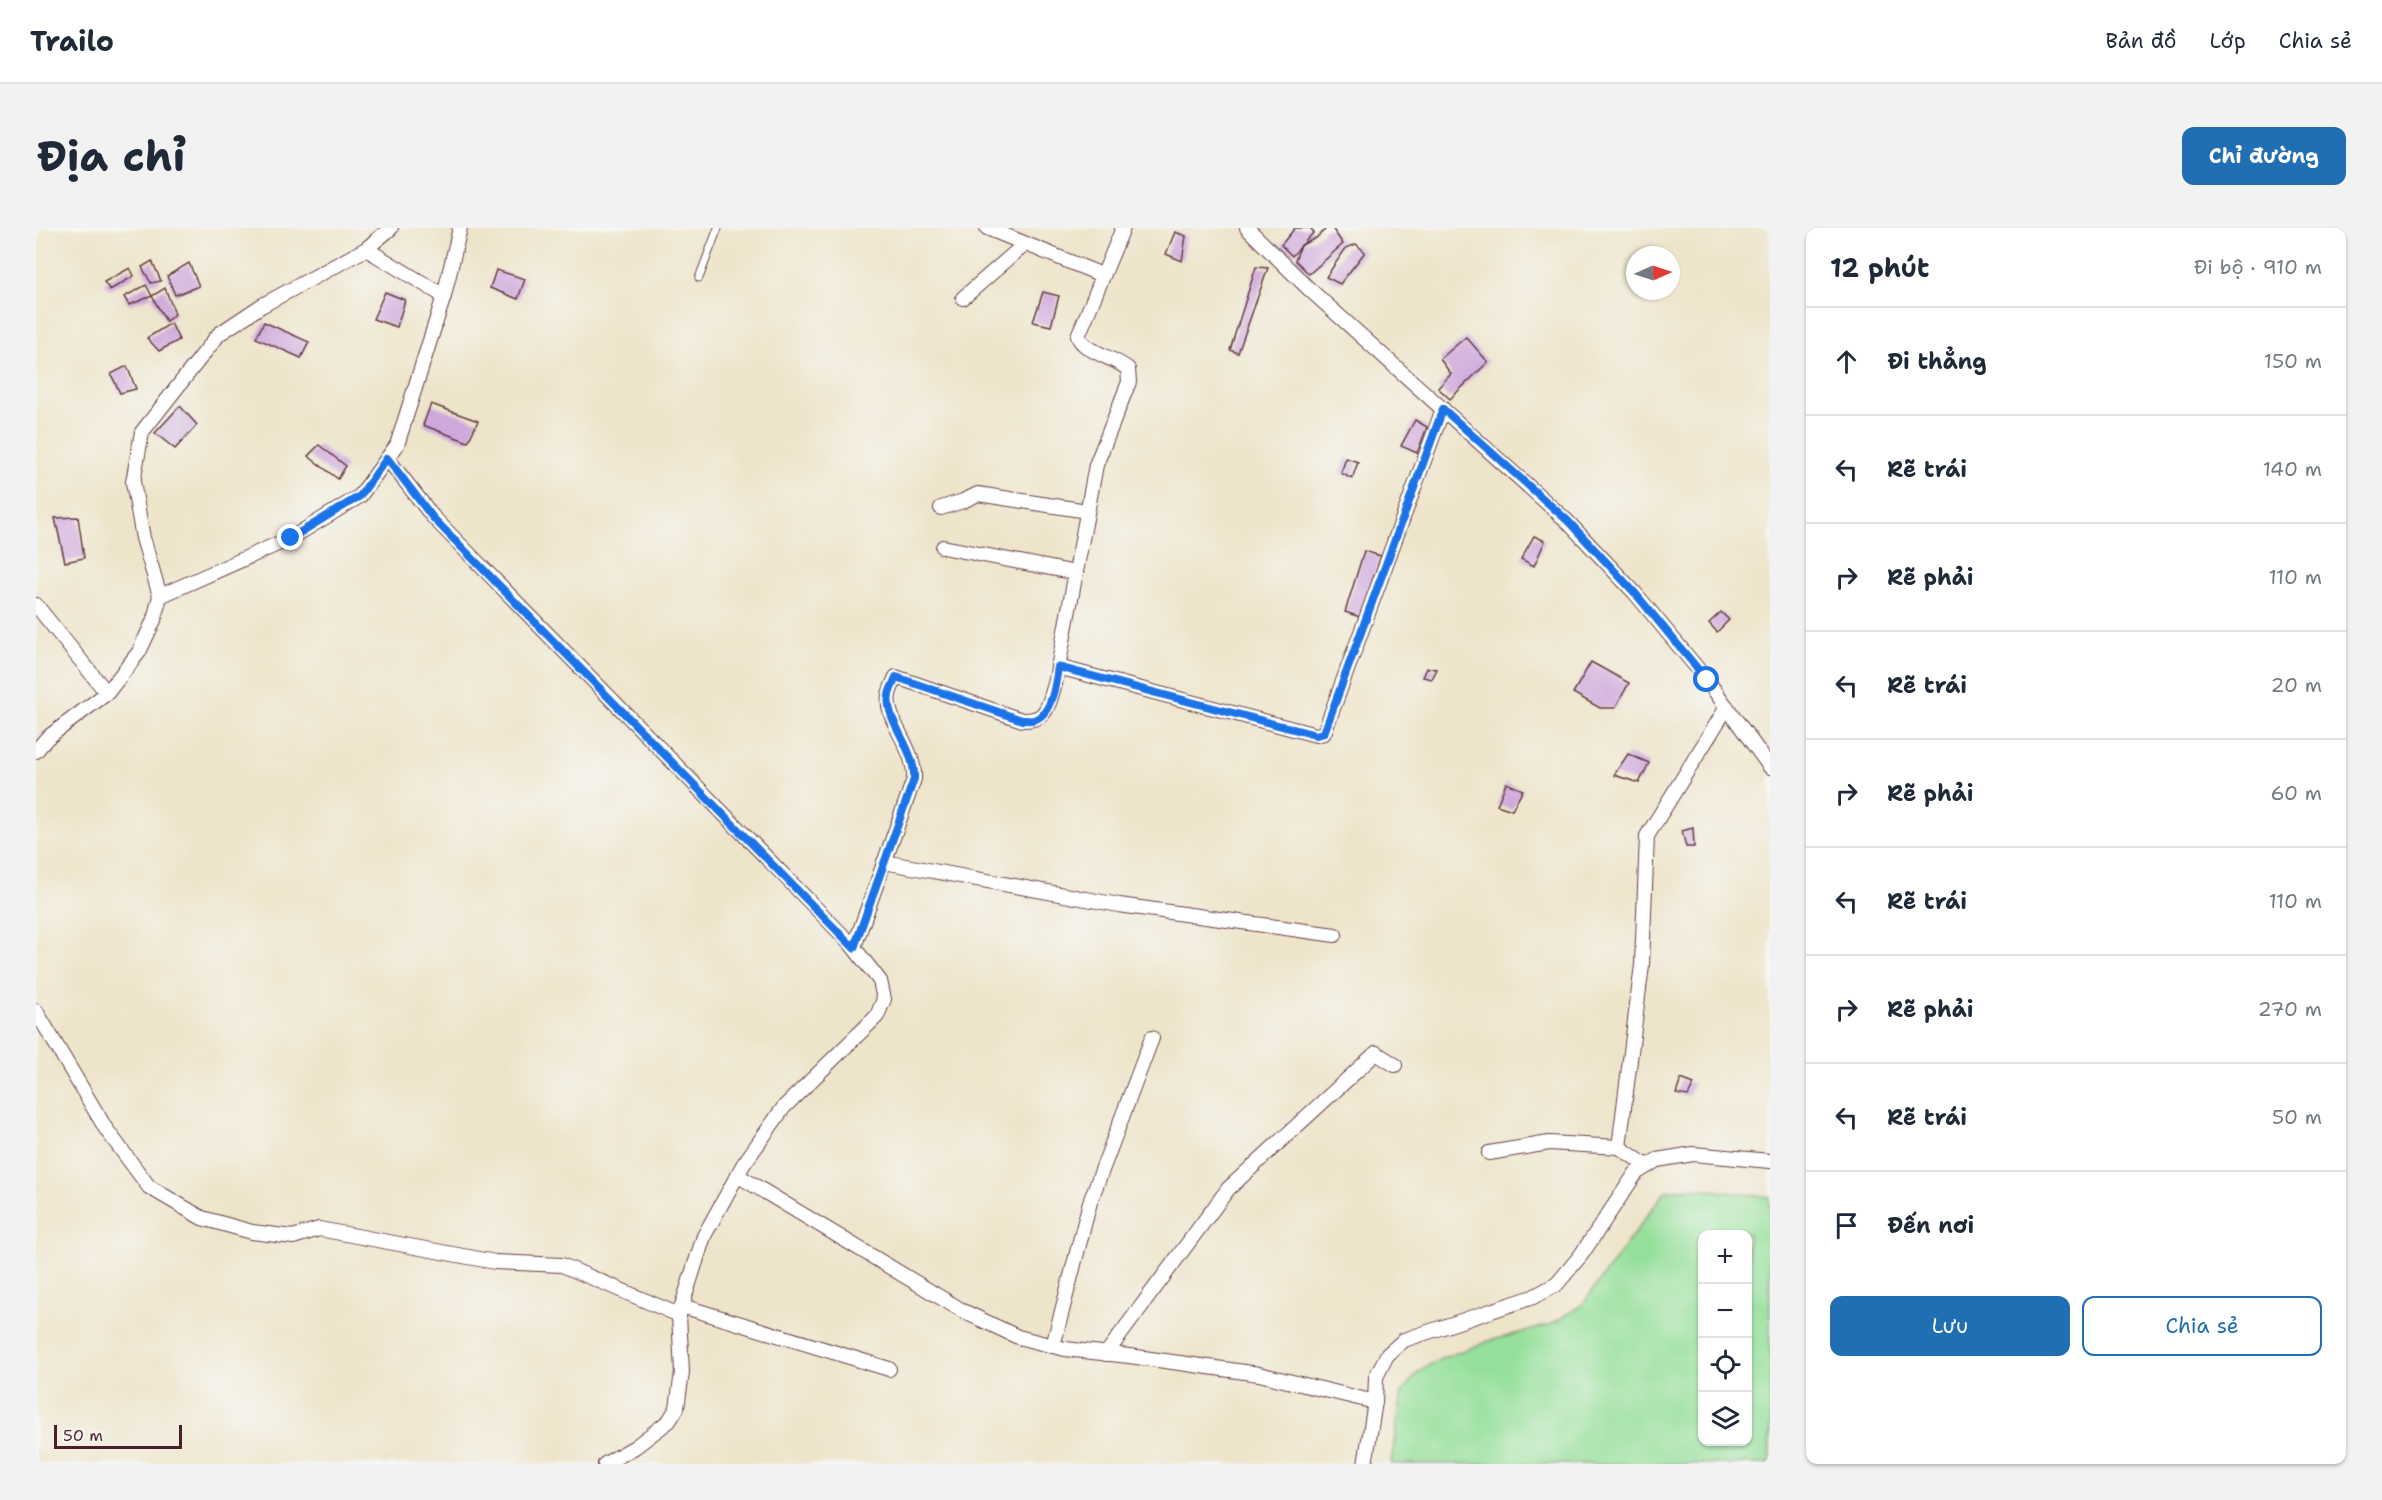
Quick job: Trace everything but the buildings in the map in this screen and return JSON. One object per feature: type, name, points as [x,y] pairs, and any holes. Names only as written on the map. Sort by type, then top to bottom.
[{"type":"street","points":[[36,751],[47,738],[107,693],[139,652],[154,620],[160,596],[143,538],[133,482],[142,432],[219,334],[261,306],[366,249],[391,228]]},
{"type":"street","points":[[160,596],[291,538],[360,496],[397,445],[444,296],[460,228]]},
{"type":"street","points":[[987,228],[1102,275]]},
{"type":"street","points":[[854,948],[914,779],[915,766],[890,708],[889,695],[896,677],[1022,720],[1035,720],[1045,713],[1055,684],[1096,465],[1129,382],[1128,369],[1119,361],[1083,346],[1078,336],[1123,228]]},
{"type":"street","points":[[1247,228],[1308,288],[1568,521],[1635,593],[1707,680],[1770,767]]},
{"type":"street","points":[[963,298],[1025,244]]},
{"type":"street","points":[[366,249],[444,296]]},
{"type":"street","points":[[1058,667],[1316,735],[1324,733],[1443,409]]},
{"type":"street","points":[[387,458],[433,518],[854,948],[880,981],[884,999],[877,1016],[784,1107],[737,1175],[704,1236],[681,1311],[682,1372],[677,1408],[669,1421],[635,1447],[606,1464]]},
{"type":"street","points":[[941,508],[978,494],[1087,511]]},
{"type":"street","points":[[943,547],[1076,573]]},
{"type":"street","points":[[36,606],[107,693]]},
{"type":"street","points":[[1619,1147],[1642,964],[1647,836],[1727,707]]},
{"type":"street","points":[[884,862],[1119,905],[1335,935]]},
{"type":"street","points":[[36,1011],[106,1129],[149,1187],[202,1218],[252,1232],[293,1237],[319,1229],[495,1263],[562,1264],[681,1311],[888,1369]]},
{"type":"street","points":[[1053,1346],[1090,1202],[1152,1038]]},
{"type":"street","points":[[1106,1353],[1228,1189],[1376,1053],[1395,1065]]},
{"type":"street","points":[[1490,1153],[1550,1143],[1619,1147],[1647,1166]]},
{"type":"street","points":[[1365,1464],[1375,1402],[1376,1377],[1387,1355],[1404,1340],[1533,1297],[1557,1284],[1581,1256],[1636,1173],[1657,1160],[1694,1154],[1770,1161]]},
{"type":"street","points":[[737,1175],[963,1311],[1018,1337],[1053,1346],[1259,1374],[1375,1402]]},
{"type":"lane","points":[[699,278],[718,228]]},
{"type":"green space","points":[[1691,1188],[1770,1197],[1770,1464],[1391,1464],[1402,1392],[1420,1370],[1443,1358],[1489,1341],[1550,1325],[1582,1305],[1665,1191]]},
{"type":"route","points":[[291,538],[360,496],[387,458],[433,518],[854,948],[914,779],[915,766],[890,708],[889,695],[896,677],[1022,720],[1035,720],[1045,713],[1058,667],[1316,735],[1324,733],[1443,409],[1568,521],[1635,593],[1707,680]]}]
